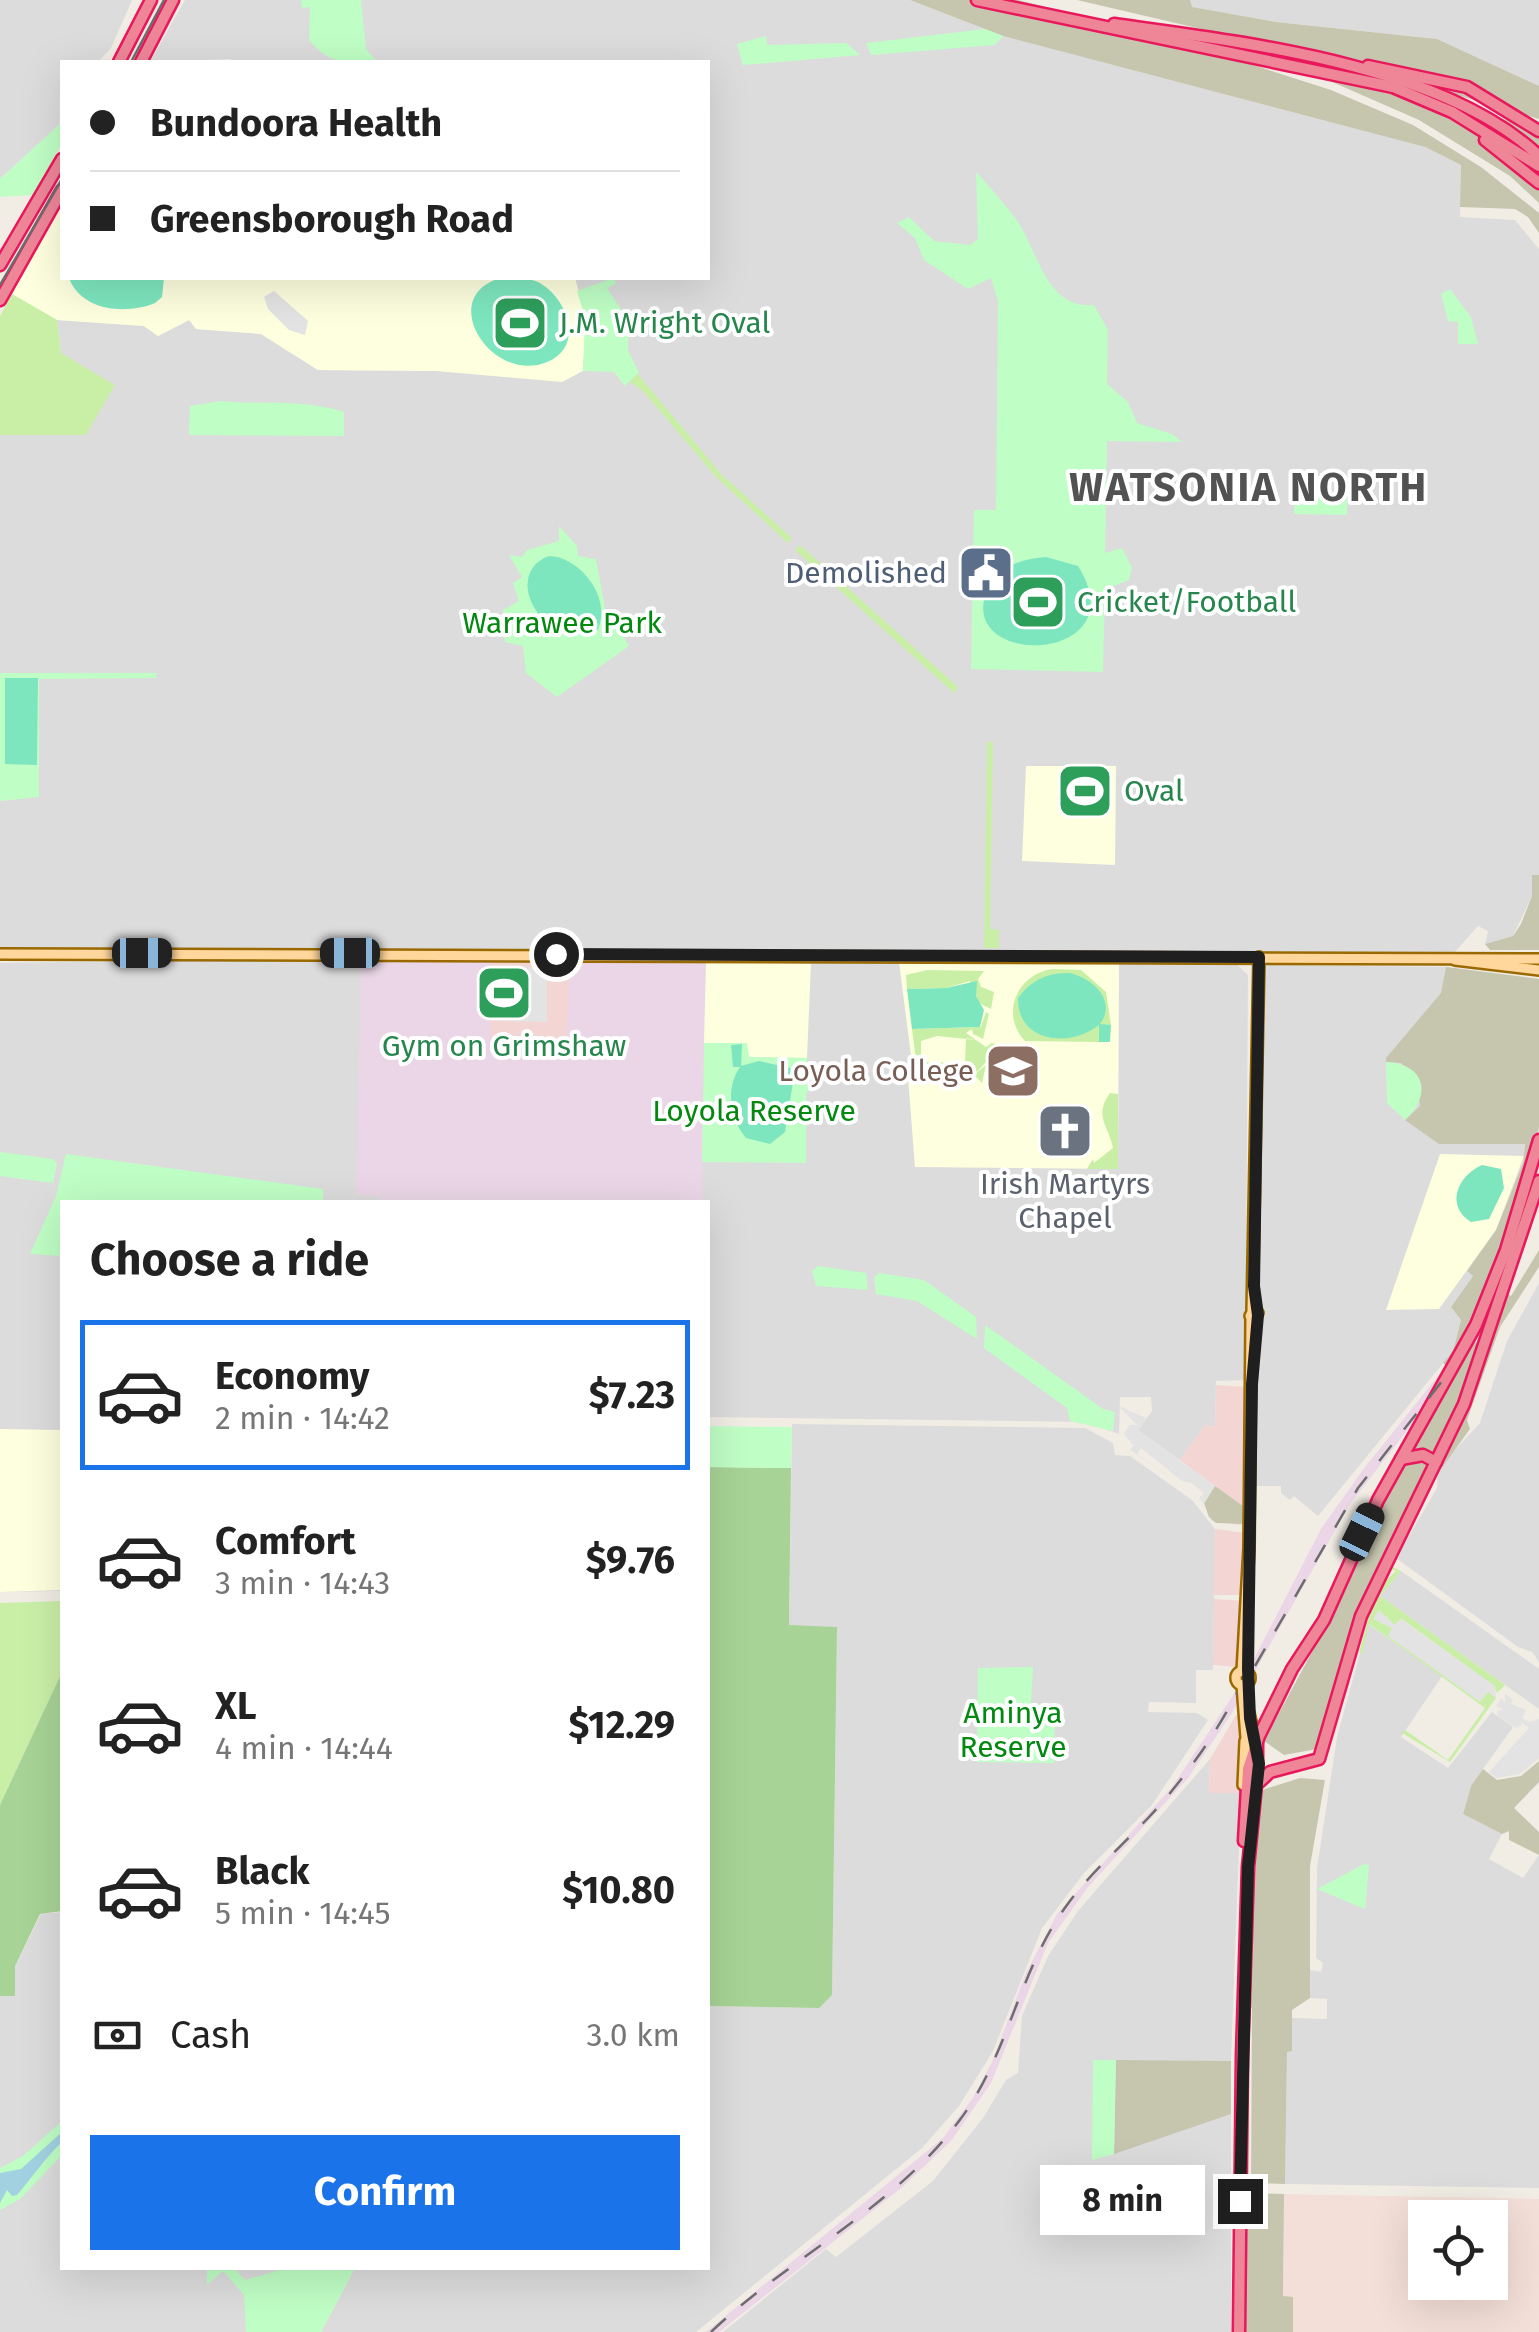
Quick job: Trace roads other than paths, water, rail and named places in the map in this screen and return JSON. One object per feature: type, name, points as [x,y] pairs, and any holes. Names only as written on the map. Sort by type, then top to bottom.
[{"type":"highway","points":[[121,60],[150,0]]},
{"type":"highway","points":[[145,59],[174,0]]},
{"type":"highway","points":[[977,0],[1056,20],[1224,49],[1393,87],[1437,104],[1539,166]]},
{"type":"highway","points":[[1000,0],[1459,84],[1490,98],[1539,131]]},
{"type":"highway","points":[[1312,59],[1404,82],[1458,102],[1539,156]]},
{"type":"highway","points":[[1341,75],[1440,112],[1539,183]]},
{"type":"highway","points":[[0,265],[60,162]]},
{"type":"highway","points":[[0,300],[60,194],[44,190]]},
{"type":"highway","points":[[1239,2332],[1246,1798],[1257,1747],[1292,1669],[1324,1620],[1347,1564],[1401,1458],[1476,1326],[1506,1250],[1539,1140]]},
{"type":"highway","points":[[1256,1784],[1266,1774],[1319,1759],[1361,1616],[1464,1404],[1539,1181]]},
{"type":"highway","points":[[1401,1458],[1422,1456],[1436,1462]]},
{"type":"highway","points":[[1257,1747],[1285,1767]]},
{"type":"highway","points":[[1242,2056],[1248,1867],[1257,1747]]},
{"type":"main road","points":[[0,954],[1259,957],[1455,960],[1539,970]]},
{"type":"main road","points":[[1246,1798],[1259,957]]},
{"type":"main road","points":[[1472,961],[1539,959]]},
{"type":"main road","points":[[1247,1717],[1256,1725],[1266,1724]]},
{"type":"main road","points":[[1247,1717],[1257,1747]]},
{"type":"main road","points":[[1245,1732],[1257,1747]]},
{"type":"water","points":[[60,2134],[60,2144],[17,2195],[12,2196],[7,2190],[0,2203],[0,2173],[21,2169]]},
{"type":"tram line","points":[[132,60],[164,0]]},
{"type":"tram line","points":[[0,285],[60,182]]},
{"type":"railway","points":[[1255,1666],[1358,1488],[1450,1371]]},
{"type":"railway","points":[[711,2332],[904,2180],[959,2121],[990,2069],[1050,1931],[1086,1881],[1175,1787],[1237,1693]]},
{"type":"place","name":"J.M. Wright Oval","points":[[520,323]]},
{"type":"place","name":"Demolished","points":[[986,573]]},
{"type":"place","name":"Cricket/Football","points":[[1038,602]]},
{"type":"place","name":"Oval","points":[[1085,791]]},
{"type":"place","name":"Gym on Grimshaw","points":[[504,993]]},
{"type":"place","name":"Loyola College","points":[[1013,1071]]},
{"type":"place","name":"Irish Martyrs Chapel","points":[[1065,1131]]},
{"type":"district","name":"WATSONIA NORTH","points":[[1249,487]]},
{"type":"park label","name":"Warrawee Park","points":[[562,623]]},
{"type":"park label","name":"Loyola Reserve","points":[[754,1111]]},
{"type":"park label","name":"Aminya Reserve","points":[[1013,1730]]}]
